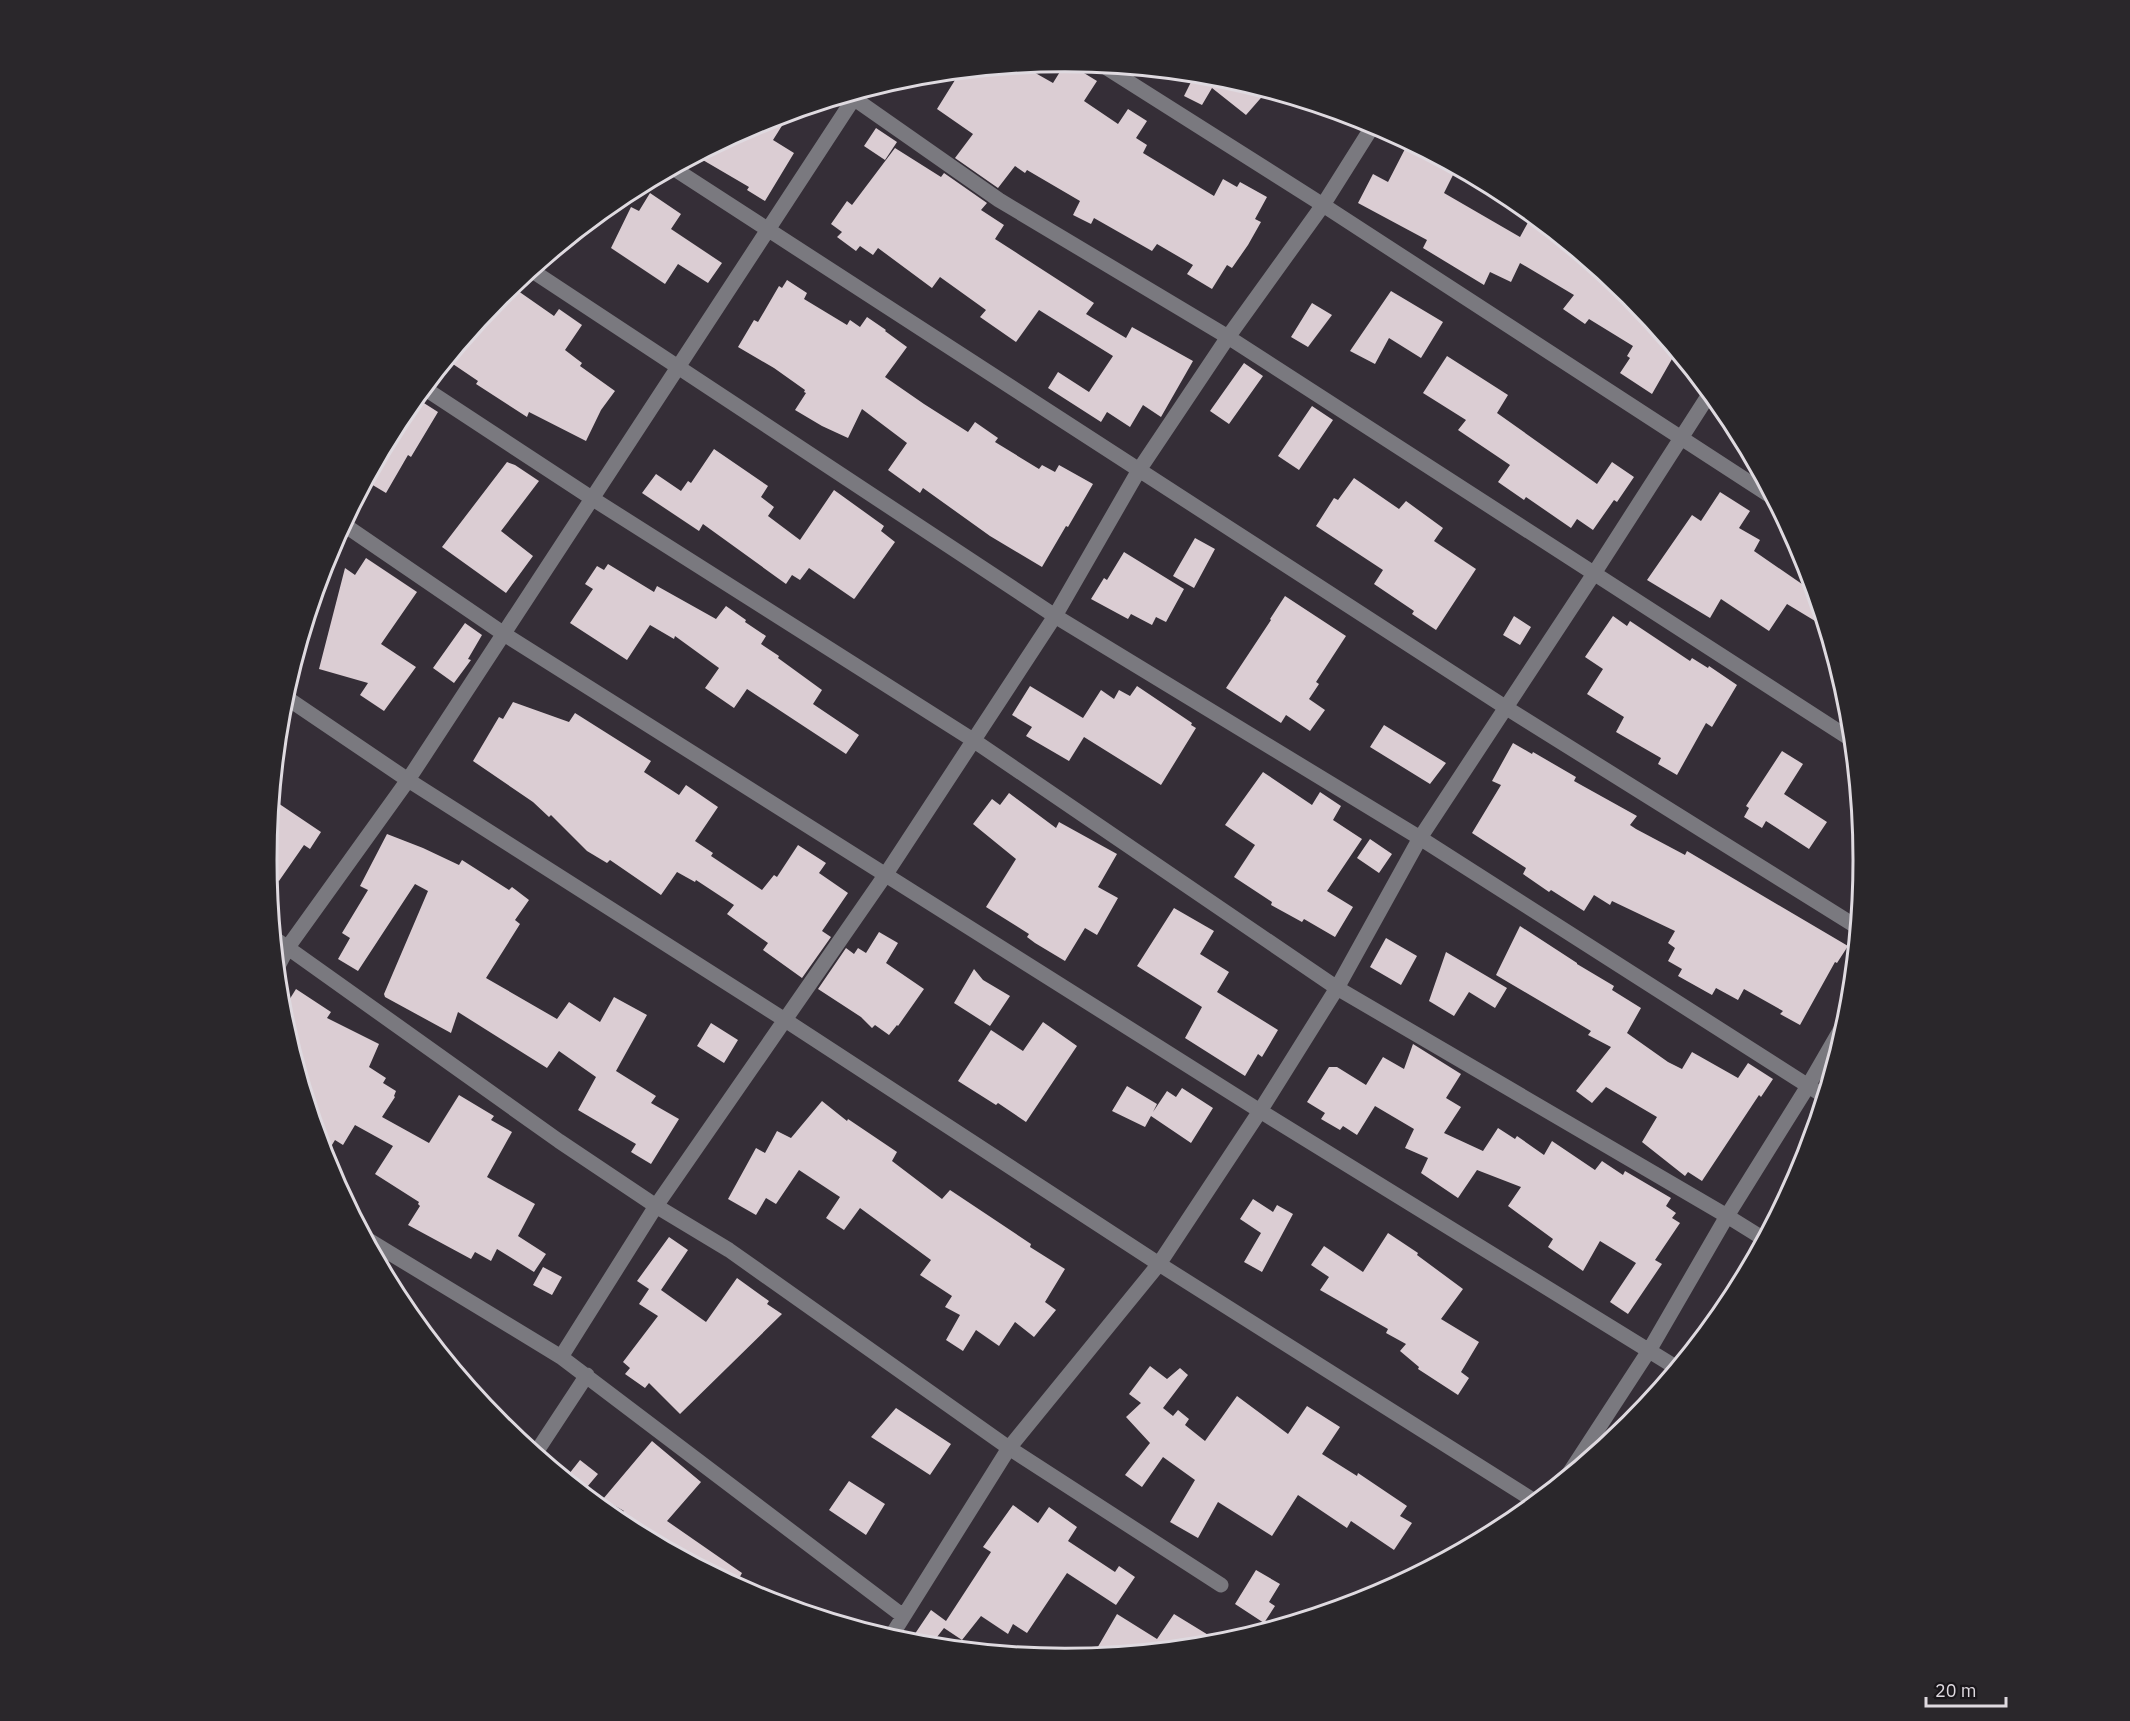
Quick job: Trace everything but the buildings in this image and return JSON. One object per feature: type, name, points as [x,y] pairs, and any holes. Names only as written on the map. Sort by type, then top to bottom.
[{"type":"street","points":[[1116,74],[1323,205],[1760,489]]},
{"type":"street","points":[[860,99],[999,200],[1228,337],[1843,734]]},
{"type":"street","points":[[282,958],[408,780],[594,499],[849,103]]},
{"type":"street","points":[[561,1357],[656,1206],[886,874],[1055,615],[1138,470],[1228,337],[1323,205],[1369,133]]},
{"type":"street","points":[[681,173],[766,230],[1505,707],[1851,923]]},
{"type":"street","points":[[538,275],[1055,615],[1420,838],[1819,1093]]},
{"type":"street","points":[[430,392],[973,740],[1337,988],[1758,1235]]},
{"type":"street","points":[[895,1630],[1010,1448],[1159,1264],[1260,1111],[1337,988],[1420,838],[1705,400]]},
{"type":"street","points":[[350,529],[504,634],[1260,1111],[1671,1364]]},
{"type":"street","points":[[293,702],[408,780],[785,1020],[1159,1264],[1529,1498]]},
{"type":"street","points":[[281,942],[513,1108],[656,1206],[729,1250],[1010,1448],[1221,1585]]},
{"type":"street","points":[[1579,1458],[1650,1349],[1727,1216],[1831,1046]]},
{"type":"street","points":[[377,1245],[587,1375],[903,1616]]},
{"type":"street","points":[[539,1448],[587,1375]]}]
